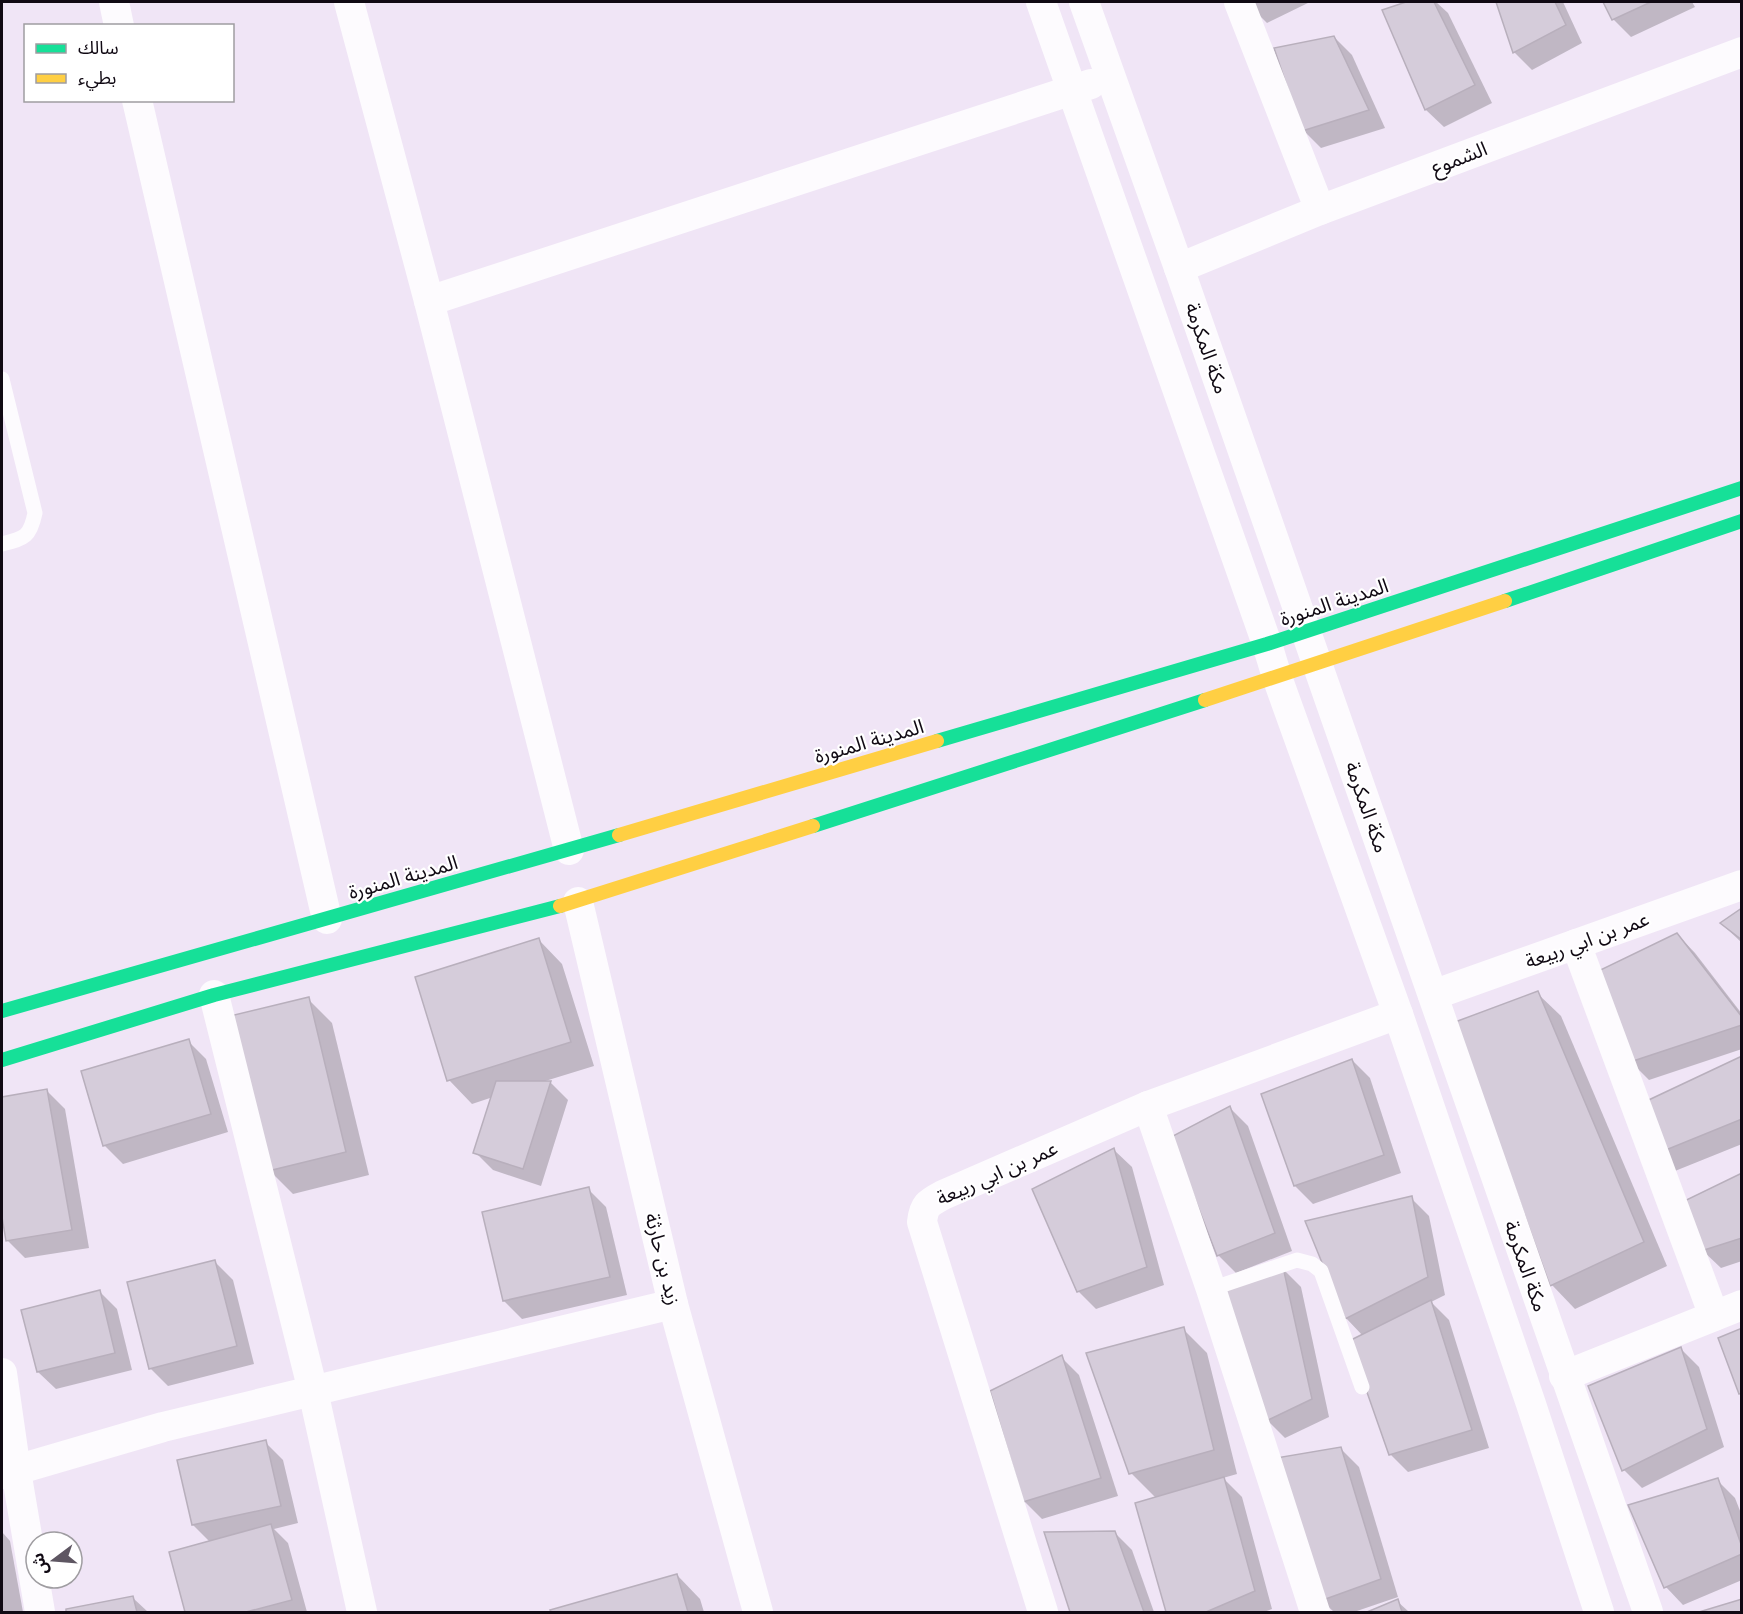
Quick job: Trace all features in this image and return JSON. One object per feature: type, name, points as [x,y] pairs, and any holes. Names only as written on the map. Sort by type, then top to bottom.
[{"type":"main road","name":"المدينة المنورة","points":[[2,1011],[569,850],[1267,644],[1742,488]]},
{"type":"main road","points":[[2,1060],[214,995],[578,902],[1317,664],[1742,521]]},
{"type":"street","points":[[114,2],[119,24]]},
{"type":"street","points":[[350,2],[569,850]]},
{"type":"street","name":"مكة المكرمة","points":[[1041,2],[1277,677],[1398,1014],[1527,1392],[1599,1612]]},
{"type":"street","name":"مكة المكرمة","points":[[1084,2],[1648,1612]]},
{"type":"street","points":[[1239,2],[1320,210]]},
{"type":"street","name":"الشموع","points":[[1179,268],[1320,210],[1742,52]]},
{"type":"street","points":[[429,301],[1111,78]]},
{"type":"street","points":[[137,102],[327,919]]},
{"type":"street","name":"عمر بن ابي ربيعة","points":[[1433,995],[1742,885]]},
{"type":"street","name":"زيد بن حارثة","points":[[578,902],[673,1304],[758,1612]]},
{"type":"street","points":[[1576,944],[1714,1316]]},
{"type":"street","points":[[214,995],[313,1391],[362,1612]]},
{"type":"street","name":"عمر بن ابي ربيعة","points":[[1043,1612],[922,1222],[923,1211],[929,1203],[943,1195],[1148,1106],[1398,1014]]},
{"type":"street","points":[[1148,1106],[1212,1288],[1315,1612]]},
{"type":"street","points":[[9,1473],[163,1427],[673,1304]]},
{"type":"street","points":[[1564,1376],[1742,1305]]},
{"type":"street","points":[[2,1373],[9,1473],[40,1612]]},
{"type":"lane","points":[[2,379],[35,513],[31,530],[20,540],[2,544]]},
{"type":"lane","points":[[1212,1288],[1297,1260],[1312,1264],[1321,1272],[1362,1387]]},
{"type":"building","points":[[1406,2],[1434,2],[1475,85],[1425,110],[1382,10]]},
{"type":"building","points":[[1496,2],[1555,2],[1566,25],[1513,53]]},
{"type":"building","points":[[1603,2],[1651,2],[1612,20]]},
{"type":"building","points":[[1334,36],[1369,110],[1302,131],[1274,48]]},
{"type":"building","points":[[1742,908],[1742,940],[1720,923]]},
{"type":"building","points":[[1677,933],[1742,1017],[1742,1025],[1630,1062],[1590,975]]},
{"type":"building","points":[[539,938],[571,1042],[447,1081],[415,977]]},
{"type":"building","points":[[1538,991],[1644,1242],[1550,1286],[1455,1022]]},
{"type":"building","points":[[309,997],[346,1152],[268,1171],[230,1016]]},
{"type":"building","points":[[189,1039],[211,1114],[103,1146],[81,1071]]},
{"type":"building","points":[[1742,1056],[1742,1119],[1656,1154],[1638,1105]]},
{"type":"building","points":[[1352,1059],[1384,1155],[1294,1186],[1261,1094]]},
{"type":"building","points":[[496,1081],[551,1081],[523,1169],[473,1153]]},
{"type":"building","points":[[47,1089],[72,1230],[6,1241],[2,1217],[2,1097]]},
{"type":"building","points":[[1230,1106],[1275,1233],[1217,1256],[1171,1137]]},
{"type":"building","points":[[1114,1148],[1147,1267],[1077,1292],[1032,1189]]},
{"type":"building","points":[[1742,1173],[1742,1238],[1701,1251],[1676,1205]]},
{"type":"building","points":[[589,1187],[610,1277],[503,1301],[482,1212]]},
{"type":"building","points":[[1412,1196],[1428,1277],[1345,1319],[1305,1221]]},
{"type":"building","points":[[215,1260],[237,1346],[149,1369],[127,1282]]},
{"type":"building","points":[[1283,1267],[1312,1399],[1266,1421],[1222,1289]]},
{"type":"building","points":[[100,1290],[115,1353],[37,1372],[21,1310]]},
{"type":"building","points":[[1431,1300],[1472,1430],[1389,1455],[1349,1341]]},
{"type":"building","points":[[1184,1327],[1214,1450],[1129,1474],[1086,1353]]},
{"type":"building","points":[[1742,1328],[1742,1393],[1739,1394],[1718,1338]]},
{"type":"building","points":[[1681,1347],[1707,1429],[1622,1471],[1588,1386]]},
{"type":"building","points":[[1062,1355],[1101,1478],[1023,1502],[990,1391]]},
{"type":"building","points":[[266,1440],[281,1506],[192,1525],[177,1460]]},
{"type":"building","points":[[1341,1447],[1381,1579],[1320,1601],[1276,1458]]},
{"type":"building","points":[[1224,1477],[1255,1591],[1206,1612],[1166,1612],[1135,1503]]},
{"type":"building","points":[[1718,1478],[1742,1547],[1742,1554],[1664,1588],[1628,1505]]},
{"type":"building","points":[[271,1524],[292,1600],[246,1612],[185,1612],[169,1552]]},
{"type":"building","points":[[1115,1531],[1144,1612],[1070,1612],[1044,1532]]},
{"type":"building","points":[[677,1574],[688,1612],[551,1612],[550,1610]]},
{"type":"building","points":[[133,1596],[137,1612],[66,1612],[66,1609]]},
{"type":"building","points":[[1398,1599],[1402,1612],[1367,1612]]},
{"type":"building","points":[[1742,1599],[1742,1612],[1699,1612]]},
{"type":"traffic: fast","points":[[937,741],[1267,644],[1742,488]]},
{"type":"traffic: fast","points":[[1505,601],[1742,521]]},
{"type":"traffic: fast","points":[[813,826],[1205,700]]},
{"type":"traffic: fast","points":[[2,1011],[619,835]]},
{"type":"traffic: fast","points":[[2,1060],[214,995],[560,906]]},
{"type":"traffic: slow","points":[[1205,700],[1505,601]]},
{"type":"traffic: slow","points":[[619,835],[937,741]]},
{"type":"traffic: slow","points":[[560,906],[813,826]]}]
